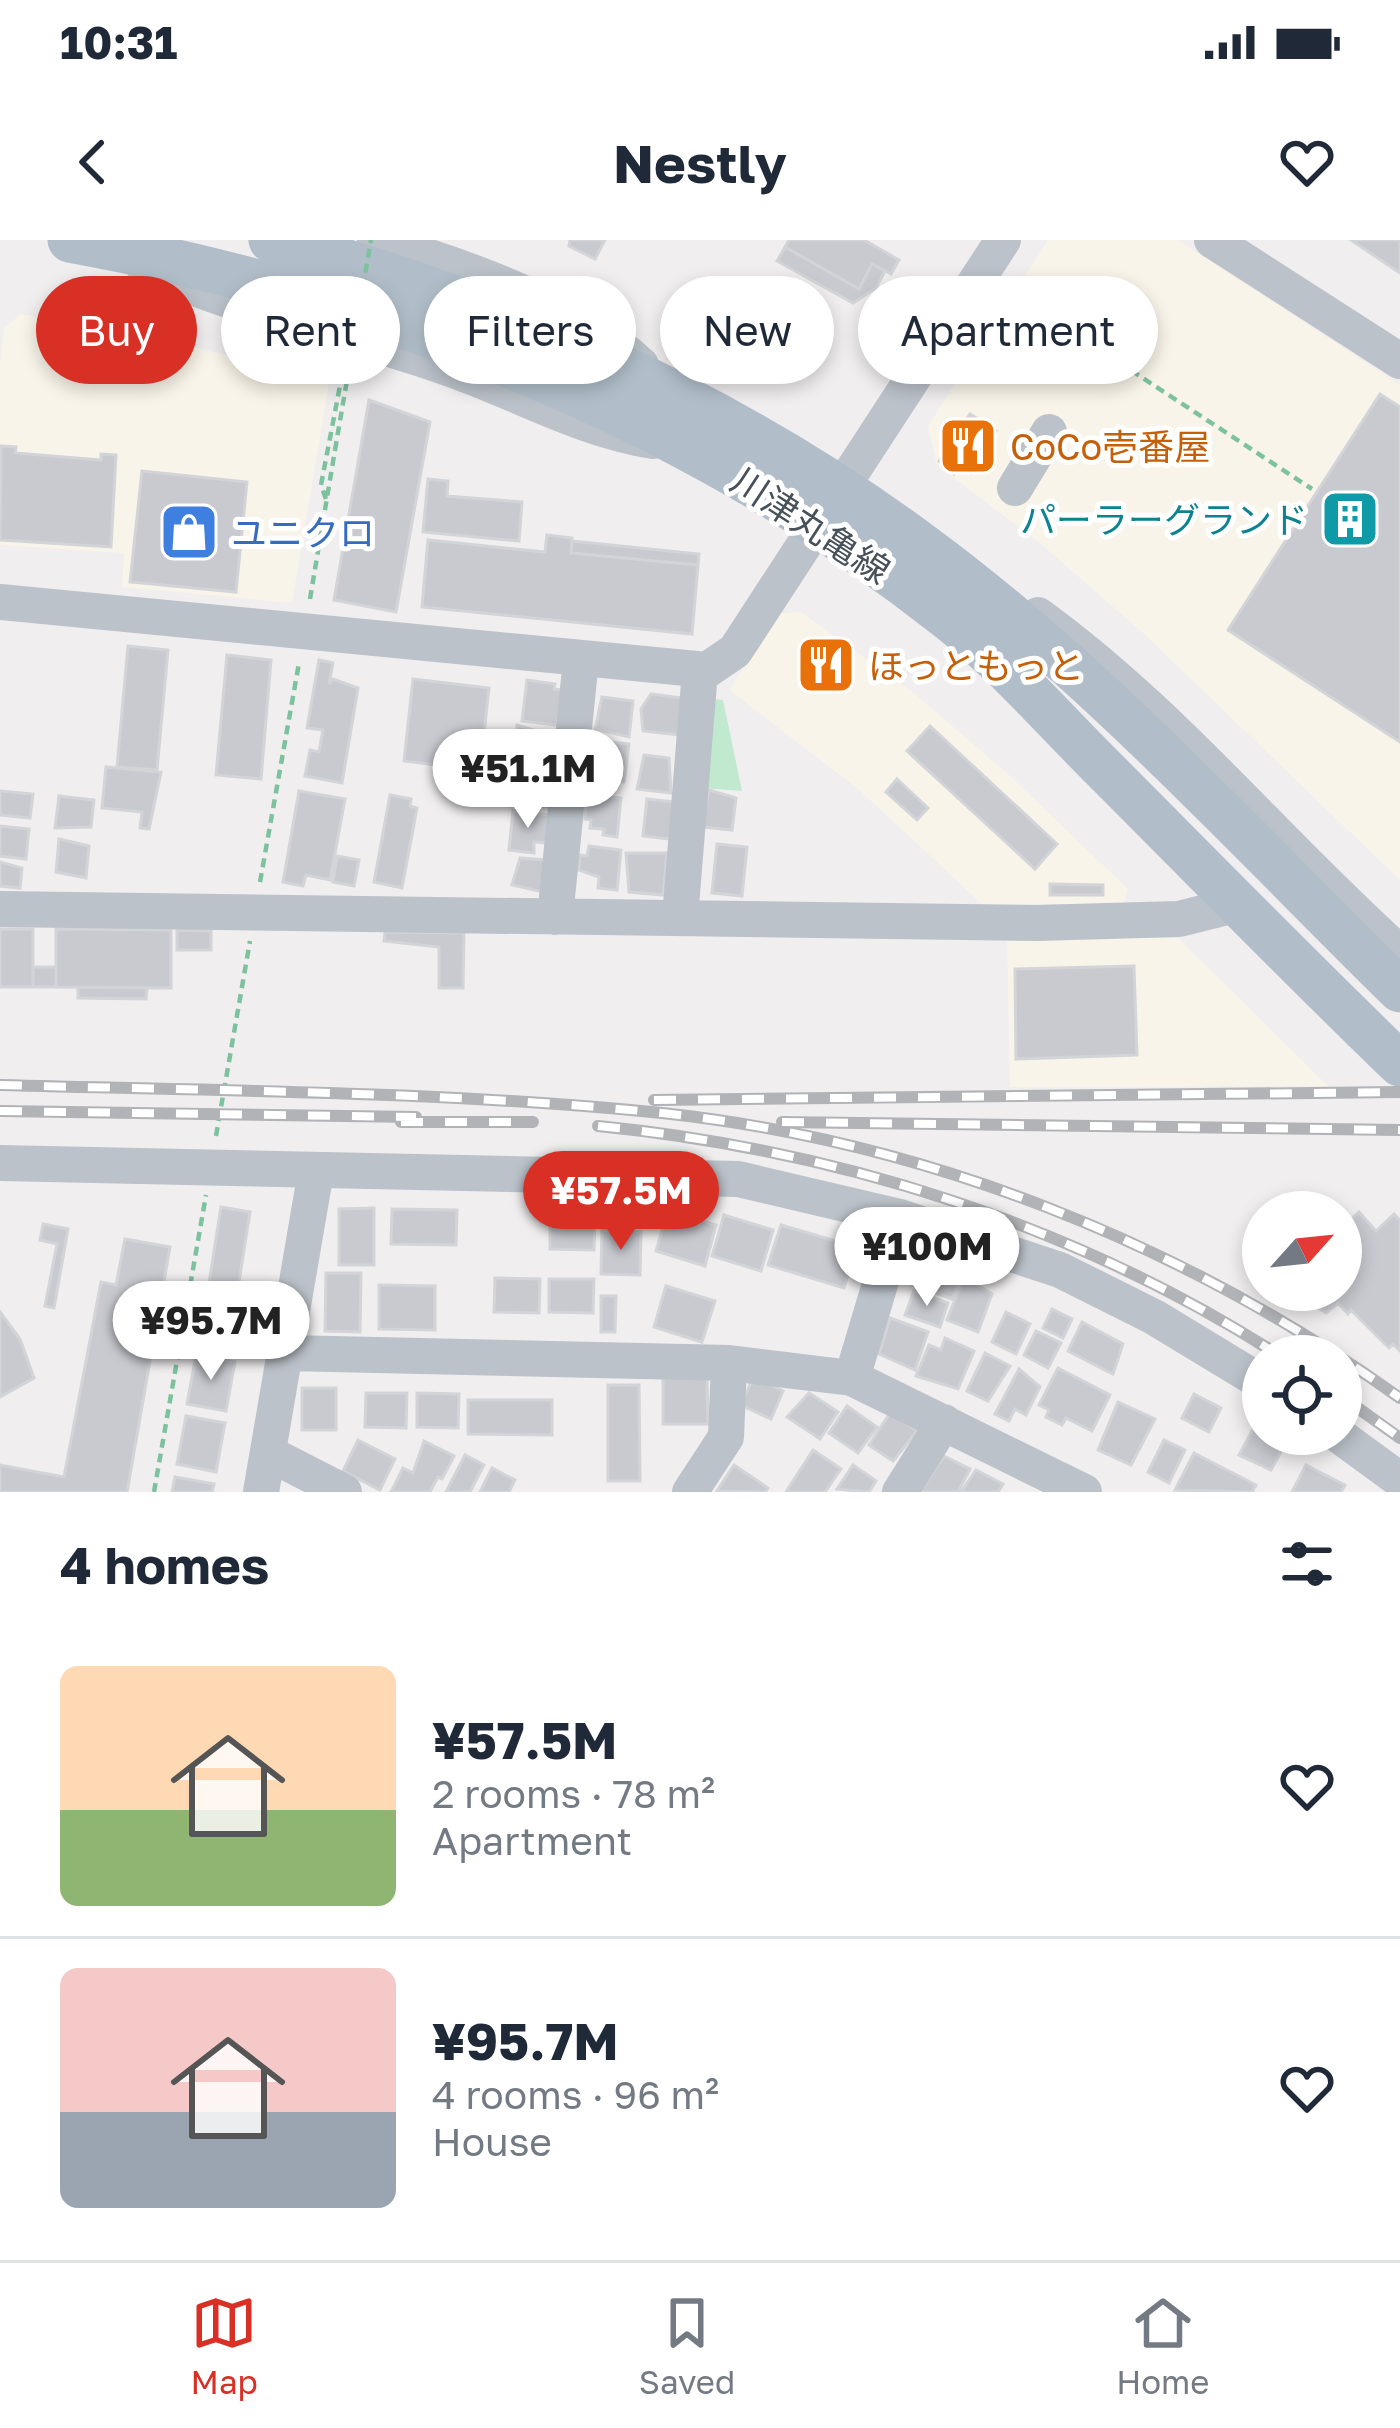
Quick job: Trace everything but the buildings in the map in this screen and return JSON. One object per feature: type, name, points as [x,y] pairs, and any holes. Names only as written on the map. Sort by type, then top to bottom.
[{"type":"main road","name":"川津丸亀線","points":[[271,240],[537,328],[669,392],[829,508],[951,619],[1400,1064]]},
{"type":"main road","name":"川津丸亀線","points":[[83,242],[319,296],[415,327],[521,369],[680,446],[829,508],[984,596],[1386,944],[1400,990]]},
{"type":"street","points":[[373,240],[556,310],[615,340],[669,392]]},
{"type":"street","points":[[0,602],[700,671],[728,660],[1004,240]]},
{"type":"street","points":[[1212,240],[1400,362]]},
{"type":"street","points":[[1015,488],[1049,432]]},
{"type":"street","points":[[555,916],[581,659]]},
{"type":"street","points":[[680,918],[700,671]]},
{"type":"street","points":[[0,909],[1036,923],[1179,919],[1235,905]]},
{"type":"street","points":[[0,1163],[738,1179],[900,1217],[1060,1270],[1154,1317],[1242,1369]]},
{"type":"street","points":[[261,1492],[316,1171]]},
{"type":"street","points":[[851,1378],[900,1217]]},
{"type":"street","points":[[287,1353],[729,1364],[851,1378],[1084,1492]]},
{"type":"street","points":[[690,1492],[726,1437],[729,1364]]},
{"type":"street","points":[[900,1492],[944,1422]]},
{"type":"street","points":[[268,1454],[344,1492]]},
{"type":"street","points":[[1359,1455],[1388,1481]]},
{"type":"path","points":[[308,614],[373,240]]},
{"type":"path","points":[[328,503],[321,485],[340,384]]},
{"type":"path","points":[[1152,384],[1312,489]]},
{"type":"path","points":[[258,892],[301,653]]},
{"type":"path","points":[[154,1492],[253,924]]},
{"type":"shaded area","points":[[1048,240],[1178,240],[1400,385],[1400,880],[1142,632],[1042,545],[937,465],[928,426],[955,384],[1158,384],[1158,276],[1025,276]]},
{"type":"shaded area","points":[[21,314],[36,316],[36,384],[197,384],[197,348],[221,354],[221,384],[329,384],[292,603],[122,587],[124,553],[0,545],[4,328]]},
{"type":"shaded area","points":[[801,612],[915,694],[1008,774],[1128,889],[1124,904],[982,904],[857,788],[729,690],[779,613]]},
{"type":"shaded area","points":[[1007,938],[1178,938],[1328,1086],[1010,1087]]},
{"type":"green space","points":[[711,699],[723,700],[742,791],[703,788]]},
{"type":"railway","points":[[0,1085],[331,1093],[580,1106],[761,1127],[859,1148],[1049,1208],[1141,1248],[1231,1292],[1400,1398]]},
{"type":"railway","points":[[654,1100],[1400,1092]]},
{"type":"railway","points":[[0,1111],[416,1117]]},
{"type":"railway","points":[[401,1122],[533,1122]]},
{"type":"railway","points":[[782,1122],[1400,1130]]},
{"type":"railway","points":[[598,1126],[778,1154],[953,1201],[1121,1268],[1245,1335]]},
{"type":"railway","points":[[1362,1411],[1400,1438]]},
{"type":"place","name":"CoCo壱番屋","points":[[968,446]]},
{"type":"place","name":"パーラーグランド","points":[[1350,519]]},
{"type":"place","name":"ユニクロ","points":[[189,532]]},
{"type":"place","name":"ほっともっと","points":[[826,665]]}]
